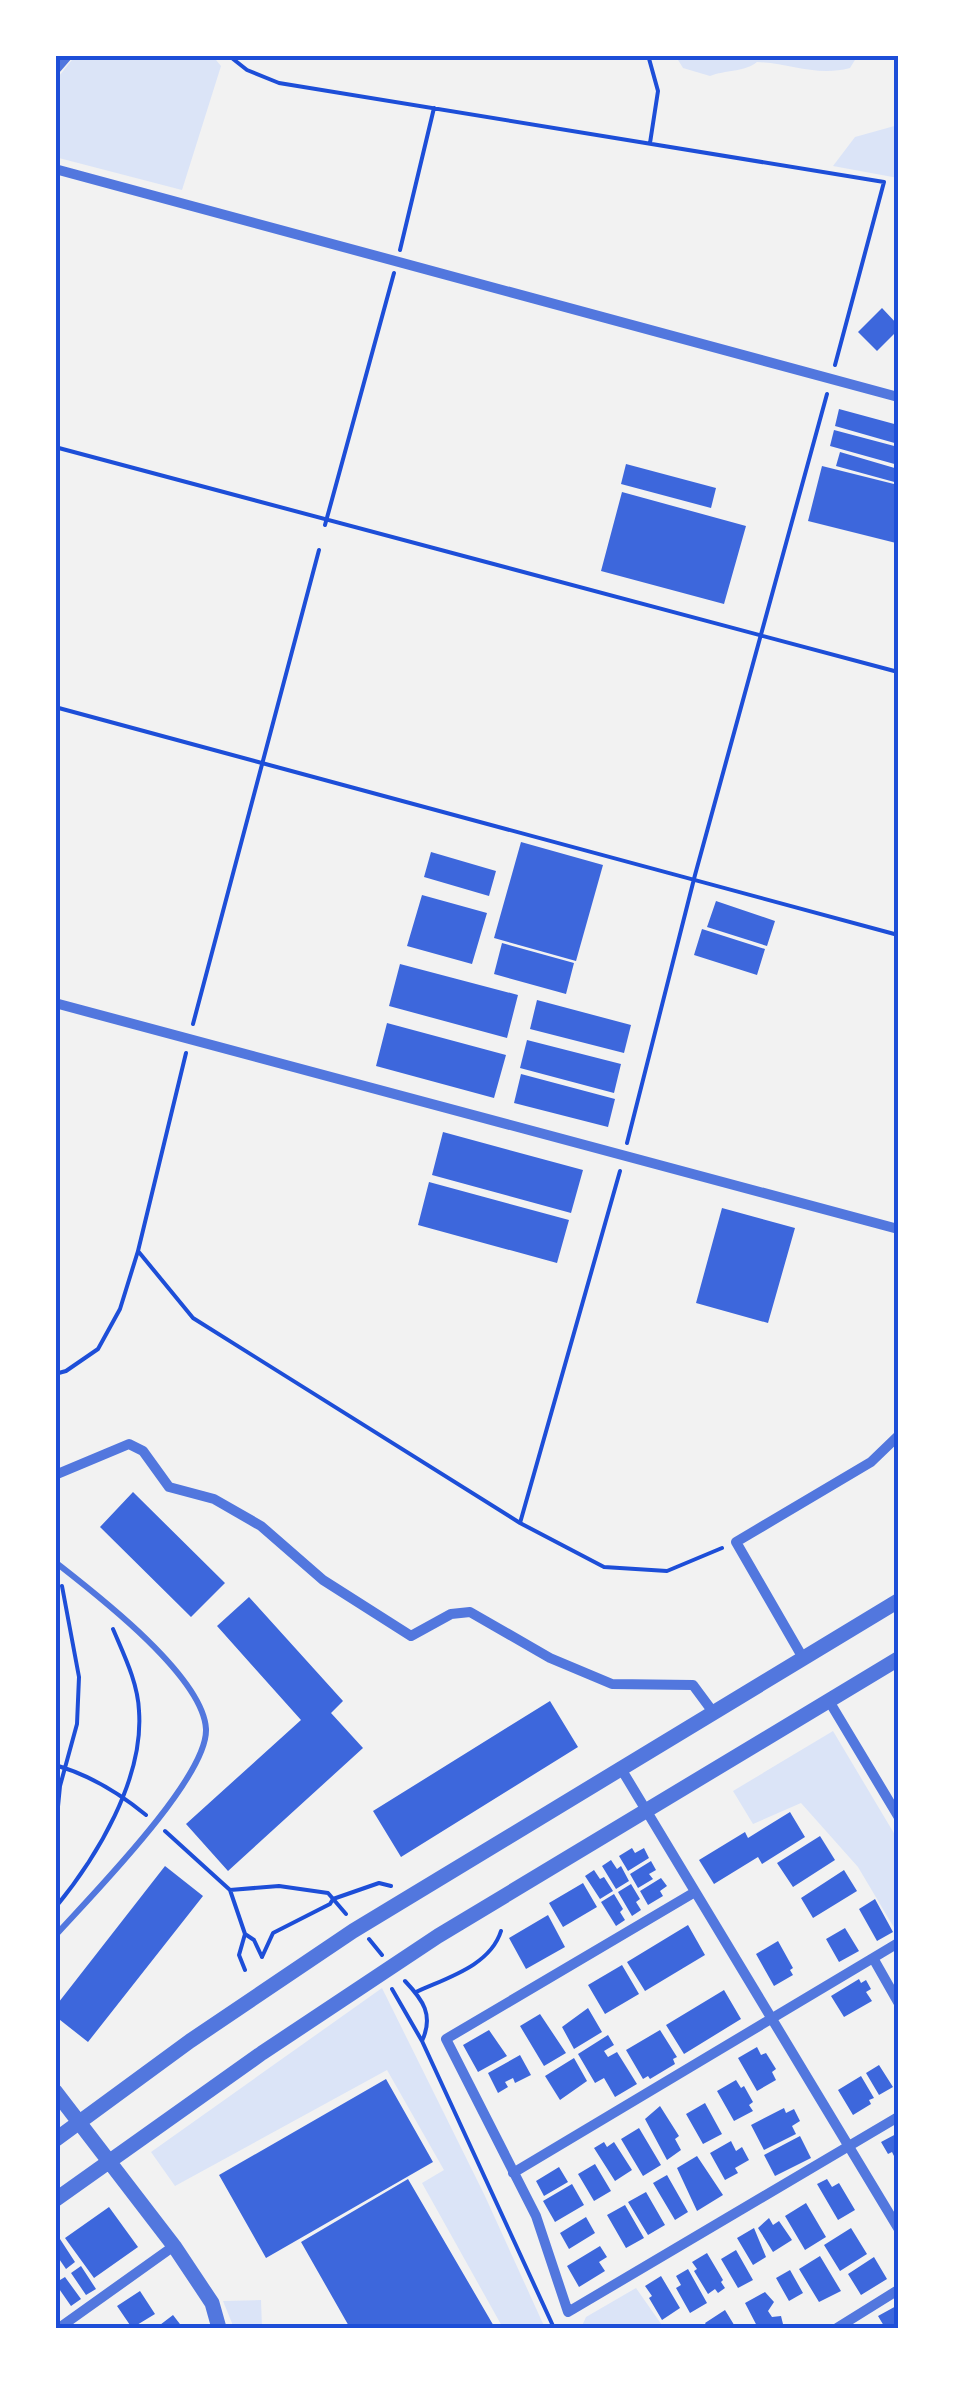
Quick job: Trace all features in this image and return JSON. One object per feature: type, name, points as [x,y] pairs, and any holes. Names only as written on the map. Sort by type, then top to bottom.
[{"type":"street","points":[[55,70],[68,55]]},
{"type":"street","points":[[55,169],[898,397]]},
{"type":"street","points":[[55,1004],[898,1229]]},
{"type":"street","points":[[803,1658],[736,1542],[870,1462],[898,1436]]},
{"type":"street","points":[[55,1475],[129,1444],[143,1451],[169,1487],[214,1499],[261,1526],[322,1580],[397,1630],[412,1636],[451,1614],[470,1612],[550,1658],[612,1684],[693,1685],[712,1712]]},
{"type":"street","points":[[55,2140],[353,1932],[898,1601]]},
{"type":"street","points":[[55,2200],[262,2052],[438,1936],[898,1659]]},
{"type":"street","points":[[829,1701],[898,1816]]},
{"type":"street","points":[[620,1767],[898,2228]]},
{"type":"street","points":[[694,1892],[446,2039],[536,2216],[568,2312],[898,2117]]},
{"type":"street","points":[[513,2173],[898,1943]]},
{"type":"street","points":[[873,1958],[898,2002]]},
{"type":"street","points":[[55,2091],[174,2246],[212,2304],[219,2328]]},
{"type":"street","points":[[59,2328],[174,2246]]},
{"type":"street","points":[[837,2328],[898,2290]]},
{"type":"lane","points":[[55,1562],[104,1599],[166,1661],[197,1699],[206,1728],[202,1755],[155,1822],[55,1936]]},
{"type":"path","points":[[228,55],[248,70],[278,82],[884,182],[693,882],[624,1156],[520,1523]]},
{"type":"path","points":[[648,55],[658,91],[650,144]]},
{"type":"path","points":[[325,525],[434,108]]},
{"type":"path","points":[[55,447],[898,672]]},
{"type":"path","points":[[55,1374],[98,1350],[120,1309],[319,550]]},
{"type":"path","points":[[55,707],[898,935]]},
{"type":"path","points":[[138,1251],[192,1318],[520,1523],[604,1568],[668,1571],[736,1542]]},
{"type":"path","points":[[55,1837],[60,1786],[77,1724],[78,1693],[62,1594],[62,1568]]},
{"type":"path","points":[[55,1908],[81,1876],[132,1776],[140,1711],[104,1599]]},
{"type":"path","points":[[356,1926],[333,1899],[328,1893],[279,1886],[230,1890],[246,1934],[254,1940],[262,1957],[272,1933],[333,1899],[379,1883],[391,1886]]},
{"type":"path","points":[[417,1993],[477,1963],[497,1944],[501,1931]]},
{"type":"path","points":[[245,1970],[239,1954],[246,1934]]},
{"type":"path","points":[[368,1939],[392,1966]]},
{"type":"path","points":[[404,1979],[426,2003],[428,2029],[422,2042]]},
{"type":"path","points":[[391,1988],[422,2042],[554,2328]]},
{"type":"shaded area","points":[[76,55],[212,55],[221,66],[182,190],[55,157],[55,81]]},
{"type":"shaded area","points":[[675,55],[858,55],[850,68],[838,70],[757,62],[710,76],[683,68]]},
{"type":"shaded area","points":[[898,125],[898,178],[833,166],[855,137]]},
{"type":"shaded area","points":[[833,1731],[898,1840],[896,1931],[858,1867],[801,1803],[753,1824],[733,1791]]},
{"type":"shaded area","points":[[382,1988],[545,2328],[503,2328],[422,2183],[444,2170],[387,2070],[175,2186],[151,2152]]},
{"type":"shaded area","points":[[636,2288],[664,2328],[581,2328],[586,2317]]},
{"type":"shaded area","points":[[261,2300],[262,2328],[234,2328],[223,2301]]},
{"type":"building","points":[[882,308],[898,330],[877,351],[858,332]]},
{"type":"building","points":[[839,409],[898,425],[898,444],[835,426]]},
{"type":"building","points":[[834,430],[898,447],[898,465],[830,446]]},
{"type":"building","points":[[840,452],[898,469],[898,483],[836,466]]},
{"type":"building","points":[[626,464],[716,488],[711,508],[621,484]]},
{"type":"building","points":[[822,466],[898,485],[896,543],[808,521]]},
{"type":"building","points":[[622,492],[746,526],[724,604],[601,571]]},
{"type":"building","points":[[521,842],[603,865],[576,961],[494,938]]},
{"type":"building","points":[[431,852],[496,871],[489,896],[424,877]]},
{"type":"building","points":[[422,895],[487,913],[472,964],[407,946]]},
{"type":"building","points":[[716,901],[775,921],[767,946],[707,927]]},
{"type":"building","points":[[702,929],[765,949],[757,975],[694,955]]},
{"type":"building","points":[[502,943],[574,963],[566,994],[494,974]]},
{"type":"building","points":[[400,964],[518,995],[507,1038],[389,1006]]},
{"type":"building","points":[[537,1000],[631,1025],[624,1053],[530,1029]]},
{"type":"building","points":[[387,1023],[506,1055],[494,1098],[376,1066]]},
{"type":"building","points":[[527,1040],[621,1064],[614,1093],[520,1068]]},
{"type":"building","points":[[521,1074],[615,1099],[608,1127],[514,1103]]},
{"type":"building","points":[[443,1132],[583,1170],[571,1213],[432,1175]]},
{"type":"building","points":[[429,1182],[569,1220],[557,1263],[418,1225]]},
{"type":"building","points":[[722,1208],[795,1228],[768,1323],[696,1303]]},
{"type":"building","points":[[133,1492],[225,1583],[191,1617],[100,1527]]},
{"type":"building","points":[[249,1597],[343,1701],[331,1713],[363,1748],[228,1871],[186,1824],[301,1720],[217,1626]]},
{"type":"building","points":[[550,1701],[578,1747],[401,1857],[373,1811]]},
{"type":"building","points":[[790,1812],[805,1837],[762,1864],[758,1857],[714,1884],[699,1860],[745,1832],[748,1838]]},
{"type":"building","points":[[820,1836],[835,1860],[793,1887],[777,1863]]},
{"type":"building","points":[[632,1848],[635,1853],[644,1848],[649,1858],[628,1871],[619,1856]]},
{"type":"building","points":[[611,1860],[617,1869],[621,1866],[629,1881],[616,1889],[602,1866]]},
{"type":"building","points":[[651,1861],[656,1870],[649,1874],[653,1879],[638,1888],[630,1874]]},
{"type":"building","points":[[165,1866],[203,1896],[88,2042],[55,2016],[55,2007]]},
{"type":"building","points":[[594,1870],[613,1891],[600,1899],[585,1876]]},
{"type":"building","points":[[844,1870],[857,1891],[813,1918],[801,1898]]},
{"type":"building","points":[[661,1878],[667,1886],[660,1891],[663,1896],[648,1905],[640,1891]]},
{"type":"building","points":[[583,1883],[597,1907],[563,1927],[549,1903]]},
{"type":"building","points":[[631,1884],[640,1899],[636,1902],[641,1910],[632,1916],[618,1892]]},
{"type":"building","points":[[614,1894],[625,1920],[616,1926],[601,1902]]},
{"type":"building","points":[[875,1899],[893,1932],[877,1941],[859,1909]]},
{"type":"building","points":[[548,1915],[565,1947],[526,1969],[509,1938]]},
{"type":"building","points":[[688,1925],[705,1955],[645,1991],[627,1962]]},
{"type":"building","points":[[845,1928],[859,1951],[839,1962],[826,1939]]},
{"type":"building","points":[[778,1941],[793,1975],[774,1986],[756,1954]]},
{"type":"building","points":[[622,1965],[639,1994],[605,2014],[588,1985]]},
{"type":"building","points":[[859,1979],[861,1983],[866,1980],[871,1989],[866,1992],[872,2001],[844,2017],[831,1996]]},
{"type":"building","points":[[724,1990],[741,2019],[684,2054],[666,2025]]},
{"type":"building","points":[[588,2008],[602,2032],[574,2049],[562,2027]]},
{"type":"building","points":[[540,2014],[566,2053],[544,2066],[520,2026]]},
{"type":"building","points":[[489,2030],[507,2056],[478,2072],[463,2045]]},
{"type":"building","points":[[660,2030],[677,2057],[673,2059],[675,2064],[643,2079],[626,2050]]},
{"type":"building","points":[[608,2035],[614,2045],[604,2051],[608,2057],[617,2052],[637,2084],[615,2097],[604,2078],[595,2083],[578,2054]]},
{"type":"building","points":[[757,2047],[776,2069],[772,2072],[776,2080],[757,2091],[738,2058]]},
{"type":"building","points":[[520,2055],[531,2075],[515,2083],[513,2078],[505,2082],[508,2087],[498,2093],[488,2073]]},
{"type":"building","points":[[574,2058],[587,2081],[560,2100],[545,2076]]},
{"type":"building","points":[[879,2065],[893,2087],[879,2095],[866,2073]]},
{"type":"building","points":[[861,2076],[874,2098],[853,2115],[838,2090]]},
{"type":"building","points":[[386,2079],[433,2162],[266,2258],[219,2175]]},
{"type":"building","points":[[736,2080],[753,2102],[749,2105],[753,2111],[734,2121],[717,2091]]},
{"type":"building","points":[[705,2103],[722,2134],[703,2144],[686,2114]]},
{"type":"building","points":[[660,2106],[679,2136],[675,2139],[681,2150],[667,2160],[645,2119]]},
{"type":"building","points":[[784,2108],[786,2113],[794,2109],[800,2121],[792,2126],[796,2134],[764,2150],[751,2125]]},
{"type":"building","points":[[639,2128],[661,2165],[643,2176],[621,2139]]},
{"type":"building","points":[[898,2133],[898,2164],[881,2142]]},
{"type":"building","points":[[800,2136],[811,2158],[775,2176],[764,2155]]},
{"type":"building","points":[[731,2141],[736,2151],[742,2147],[749,2160],[725,2180],[710,2153]]},
{"type":"building","points":[[604,2142],[607,2147],[614,2142],[632,2170],[615,2181],[594,2148]]},
{"type":"building","points":[[697,2156],[723,2195],[697,2211],[677,2168]]},
{"type":"building","points":[[595,2164],[611,2191],[594,2201],[578,2174]]},
{"type":"building","points":[[559,2167],[568,2182],[544,2196],[536,2181]]},
{"type":"building","points":[[667,2175],[688,2212],[675,2220],[653,2183]]},
{"type":"building","points":[[408,2179],[495,2328],[350,2328],[301,2242]]},
{"type":"building","points":[[827,2179],[832,2187],[839,2183],[855,2210],[838,2220],[817,2184]]},
{"type":"building","points":[[572,2184],[584,2205],[555,2222],[543,2201]]},
{"type":"building","points":[[646,2192],[665,2225],[648,2235],[628,2202]]},
{"type":"building","points":[[806,2203],[826,2237],[805,2250],[785,2216]]},
{"type":"building","points":[[625,2205],[644,2238],[626,2248],[607,2215]]},
{"type":"building","points":[[109,2207],[138,2247],[94,2278],[65,2238]]},
{"type":"building","points":[[586,2217],[595,2233],[569,2249],[560,2233]]},
{"type":"building","points":[[769,2218],[773,2225],[779,2221],[792,2240],[773,2252],[758,2228]]},
{"type":"building","points":[[754,2228],[766,2257],[753,2265],[737,2238]]},
{"type":"building","points":[[851,2228],[867,2254],[840,2271],[824,2245]]},
{"type":"building","points":[[60,2239],[75,2262],[66,2269],[55,2253],[55,2243]]},
{"type":"building","points":[[600,2246],[607,2257],[599,2262],[605,2271],[579,2287],[567,2266]]},
{"type":"building","points":[[736,2250],[753,2280],[738,2288],[721,2259]]},
{"type":"building","points":[[707,2253],[723,2280],[725,2288],[718,2293],[715,2289],[708,2294],[694,2271],[697,2269],[692,2262]]},
{"type":"building","points":[[820,2256],[841,2291],[819,2302],[799,2269]]},
{"type":"building","points":[[874,2257],[887,2279],[861,2295],[848,2274]]},
{"type":"building","points":[[81,2266],[96,2289],[86,2295],[71,2273]]},
{"type":"building","points":[[688,2269],[707,2303],[690,2313],[676,2288],[681,2285],[676,2276]]},
{"type":"building","points":[[790,2270],[803,2293],[789,2301],[776,2278]]},
{"type":"building","points":[[661,2276],[680,2308],[662,2320],[645,2286]]},
{"type":"building","points":[[65,2277],[81,2299],[71,2306],[55,2283]]},
{"type":"building","points":[[140,2291],[155,2314],[132,2328],[117,2306]]},
{"type":"building","points":[[765,2292],[774,2302],[768,2311],[772,2317],[781,2316],[784,2328],[758,2328],[745,2303]]},
{"type":"building","points":[[898,2305],[898,2328],[884,2326],[878,2316]]},
{"type":"building","points":[[725,2310],[736,2328],[708,2328],[705,2323]]},
{"type":"building","points":[[173,2315],[183,2328],[156,2328]]}]
